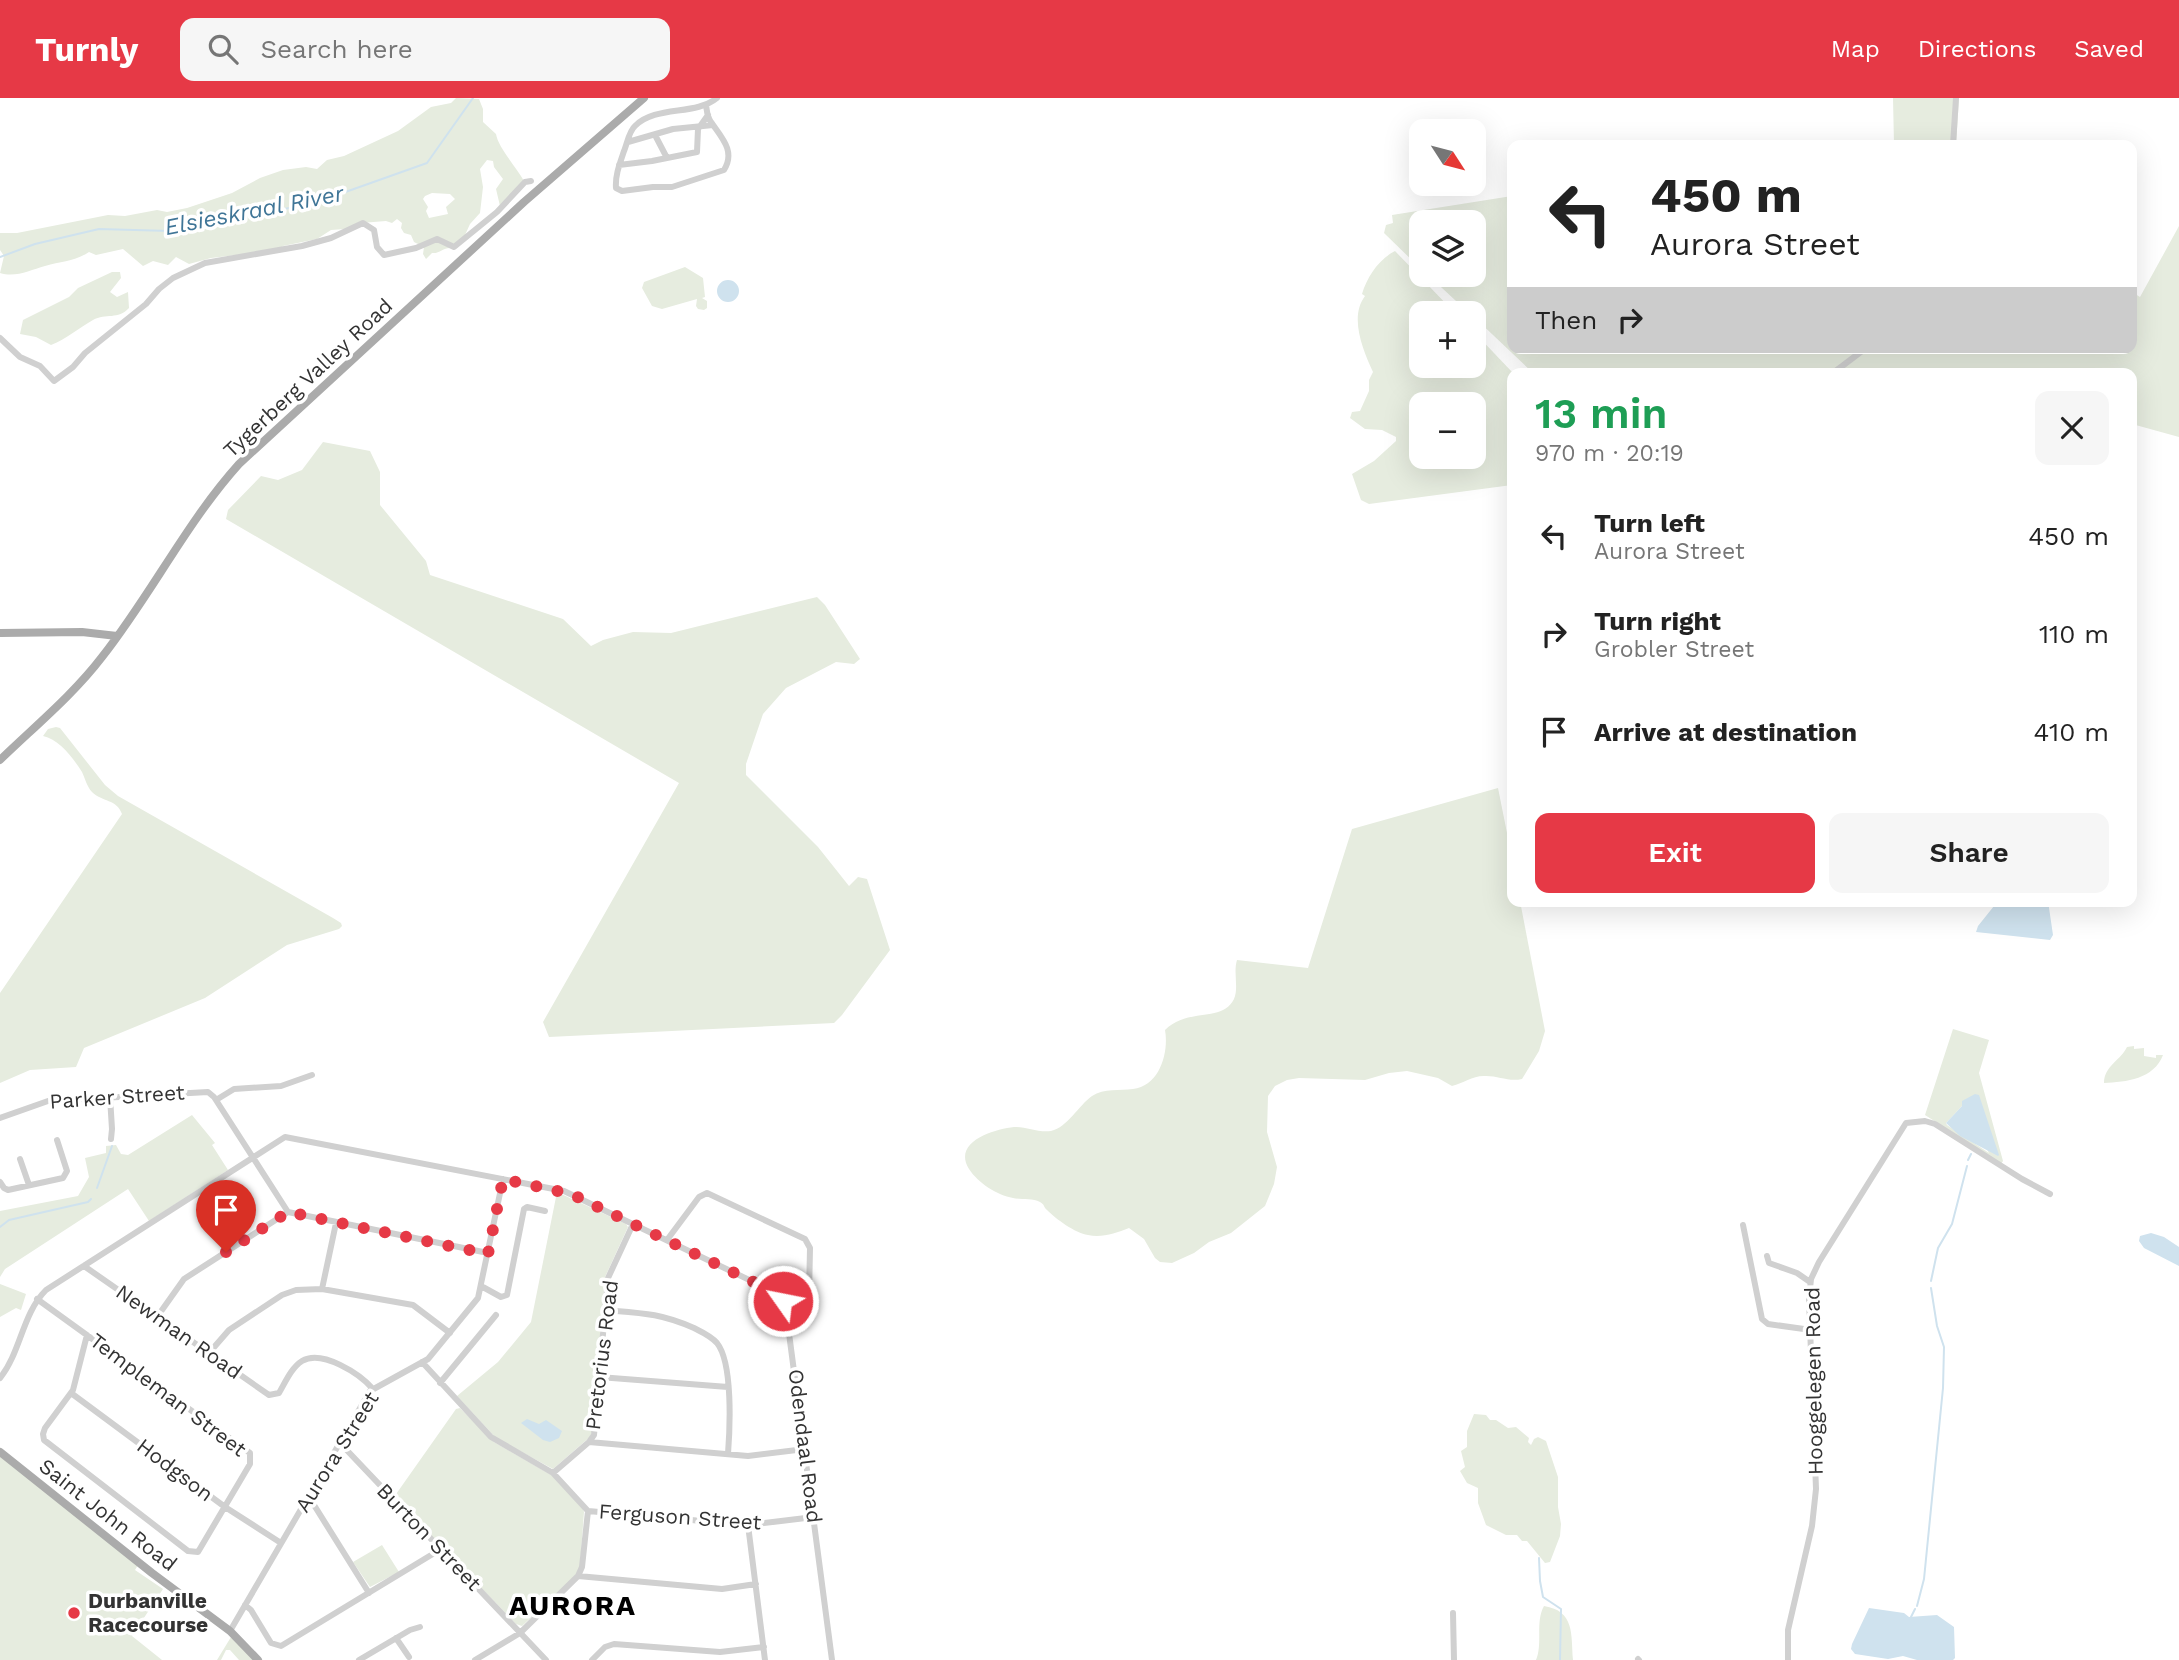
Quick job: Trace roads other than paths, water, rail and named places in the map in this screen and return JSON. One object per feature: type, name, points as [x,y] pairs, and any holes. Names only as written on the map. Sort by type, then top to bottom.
[{"type":"main road","name":"Tygerberg Valley Road","points":[[0,760],[94,666],[207,502],[239,464],[524,202],[644,98]]},
{"type":"main road","points":[[0,633],[117,636]]},
{"type":"main road","points":[[94,666],[103,646],[101,639],[95,634]]},
{"type":"main road","name":"Saint John Road","points":[[0,1452],[152,1573],[230,1631],[258,1660]]},
{"type":"street","points":[[706,105],[713,125],[722,134],[727,147],[727,166],[722,172],[671,187],[622,191],[616,186],[619,165],[633,127],[664,114],[706,105],[717,98]]},
{"type":"street","points":[[1953,140],[1956,98]]},
{"type":"street","points":[[625,114],[633,127]]},
{"type":"street","points":[[619,165],[698,152],[700,125],[708,115]]},
{"type":"street","points":[[628,142],[700,125],[713,125]]},
{"type":"street","points":[[655,135],[664,147],[667,159]]},
{"type":"street","points":[[0,338],[20,357],[40,366],[54,381],[146,304],[167,282],[201,264],[310,244],[363,223],[374,230],[377,247],[384,255],[416,248],[437,239],[454,247],[497,212],[525,182],[531,181]]},
{"type":"street","points":[[1840,368],[1858,354]]},
{"type":"street","name":"Parker Street","points":[[0,1118],[42,1102],[204,1091],[211,1093],[216,1100],[234,1089],[281,1086],[312,1075]]},
{"type":"street","points":[[110,1097],[113,1129],[111,1139]]},
{"type":"street","points":[[216,1100],[288,1212],[488,1254]]},
{"type":"street","name":"Hooggelegen Road","points":[[1788,1660],[1788,1630],[1812,1526],[1816,1496],[1810,1282],[1824,1253],[1906,1123],[1925,1121],[1935,1124],[2050,1194]]},
{"type":"street","points":[[0,1377],[11,1363],[37,1299],[50,1287],[285,1137],[564,1191],[766,1288],[781,1298],[785,1305],[802,1303],[809,1296],[810,1248],[805,1239],[707,1193],[699,1197],[667,1240]]},
{"type":"street","points":[[0,1182],[7,1190],[65,1177],[67,1171],[57,1140]]},
{"type":"street","points":[[20,1158],[29,1185]]},
{"type":"street","name":"Aurora Street","points":[[230,1631],[373,1388],[431,1355],[475,1301],[481,1286],[503,1179]]},
{"type":"street","points":[[481,1286],[501,1297],[507,1295],[524,1210],[527,1208],[545,1211]]},
{"type":"street","points":[[157,1317],[184,1279],[288,1212]]},
{"type":"street","points":[[322,1289],[336,1223]]},
{"type":"street","name":"Pretorius Road","points":[[553,1473],[589,1442],[595,1431],[608,1278],[633,1224]]},
{"type":"street","points":[[1742,1225],[1762,1319],[1768,1324],[1811,1330]]},
{"type":"street","points":[[1767,1256],[1769,1264],[1797,1273],[1810,1282]]},
{"type":"street","name":"Newman Road","points":[[84,1266],[267,1395],[275,1396],[280,1392],[297,1366],[312,1358],[341,1364],[373,1388]]},
{"type":"street","points":[[209,1353],[229,1329],[282,1295],[296,1290],[322,1289],[415,1306],[450,1332]]},
{"type":"street","name":"Templeman Street","points":[[37,1299],[250,1453],[251,1462],[225,1507]]},
{"type":"street","name":"Odendaal Road","points":[[785,1305],[832,1660]]},
{"type":"street","points":[[605,1310],[665,1316],[707,1335],[717,1343],[723,1355],[728,1387],[728,1454]]},
{"type":"street","points":[[440,1383],[496,1315]]},
{"type":"street","points":[[87,1335],[71,1393],[45,1427],[44,1440],[193,1553],[200,1550],[225,1507]]},
{"type":"street","points":[[422,1362],[495,1440],[553,1473],[588,1511],[582,1567],[578,1576],[520,1633],[475,1660]]},
{"type":"street","points":[[599,1377],[728,1387]]},
{"type":"street","name":"Hodgson","points":[[71,1393],[225,1507],[281,1543]]},
{"type":"street","points":[[589,1442],[755,1456],[805,1449]]},
{"type":"street","name":"Burton Street","points":[[340,1443],[546,1660]]},
{"type":"street","points":[[309,1497],[369,1593]]},
{"type":"street","name":"Ferguson Street","points":[[588,1511],[748,1525],[814,1517]]},
{"type":"street","points":[[748,1525],[765,1660]]},
{"type":"street","points":[[245,1605],[251,1609],[271,1643],[279,1646],[441,1549]]},
{"type":"street","points":[[578,1576],[722,1588],[756,1584]]},
{"type":"street","points":[[1452,1613],[1454,1660]]},
{"type":"street","points":[[359,1660],[420,1627]]},
{"type":"street","points":[[396,1638],[409,1657]]},
{"type":"street","points":[[592,1660],[605,1647],[616,1644],[716,1652],[764,1647]]},
{"type":"water","points":[[728,280],[736,283],[739,291],[736,299],[728,302],[720,299],[717,291],[720,283]]},
{"type":"water","points":[[1993,907],[2049,907],[2053,935],[2050,940],[1976,932]]},
{"type":"water","points":[[1975,1094],[1979,1095],[1998,1156],[1960,1136],[1946,1123],[1962,1106],[1962,1101]]},
{"type":"water","points":[[2151,1233],[2164,1237],[2179,1247],[2179,1266],[2144,1248],[2139,1241],[2140,1236]]},
{"type":"water","points":[[527,1419],[539,1424],[546,1420],[562,1431],[559,1438],[550,1442],[543,1440],[521,1423]]},
{"type":"water","points":[[1869,1608],[1904,1613],[1909,1617],[1937,1615],[1954,1627],[1955,1658],[1917,1660],[1903,1656],[1888,1659],[1855,1654],[1851,1649],[1852,1644]]},
{"type":"waterway","name":"Elsieskraal River","points":[[0,257],[35,244],[99,229],[170,231],[310,204],[337,195],[427,163],[473,98]]},
{"type":"waterway","points":[[97,1188],[112,1146]]},
{"type":"waterway","points":[[1968,1160],[1971,1154]]},
{"type":"waterway","points":[[1931,1281],[1938,1248],[1952,1224],[1967,1166]]},
{"type":"waterway","points":[[0,1227],[9,1220],[88,1202],[91,1199]]},
{"type":"waterway","points":[[1917,1606],[1924,1579],[1943,1388],[1944,1347],[1937,1326],[1931,1288]]},
{"type":"waterway","points":[[1539,1558],[1543,1597],[1561,1609],[1560,1660]]},
{"type":"waterway","points":[[1911,1617],[1915,1609]]},
{"type":"place","name":"Durbanville Racecourse","points":[[74,1613]]},
{"type":"district","name":"AURORA","points":[[573,1605]]}]
